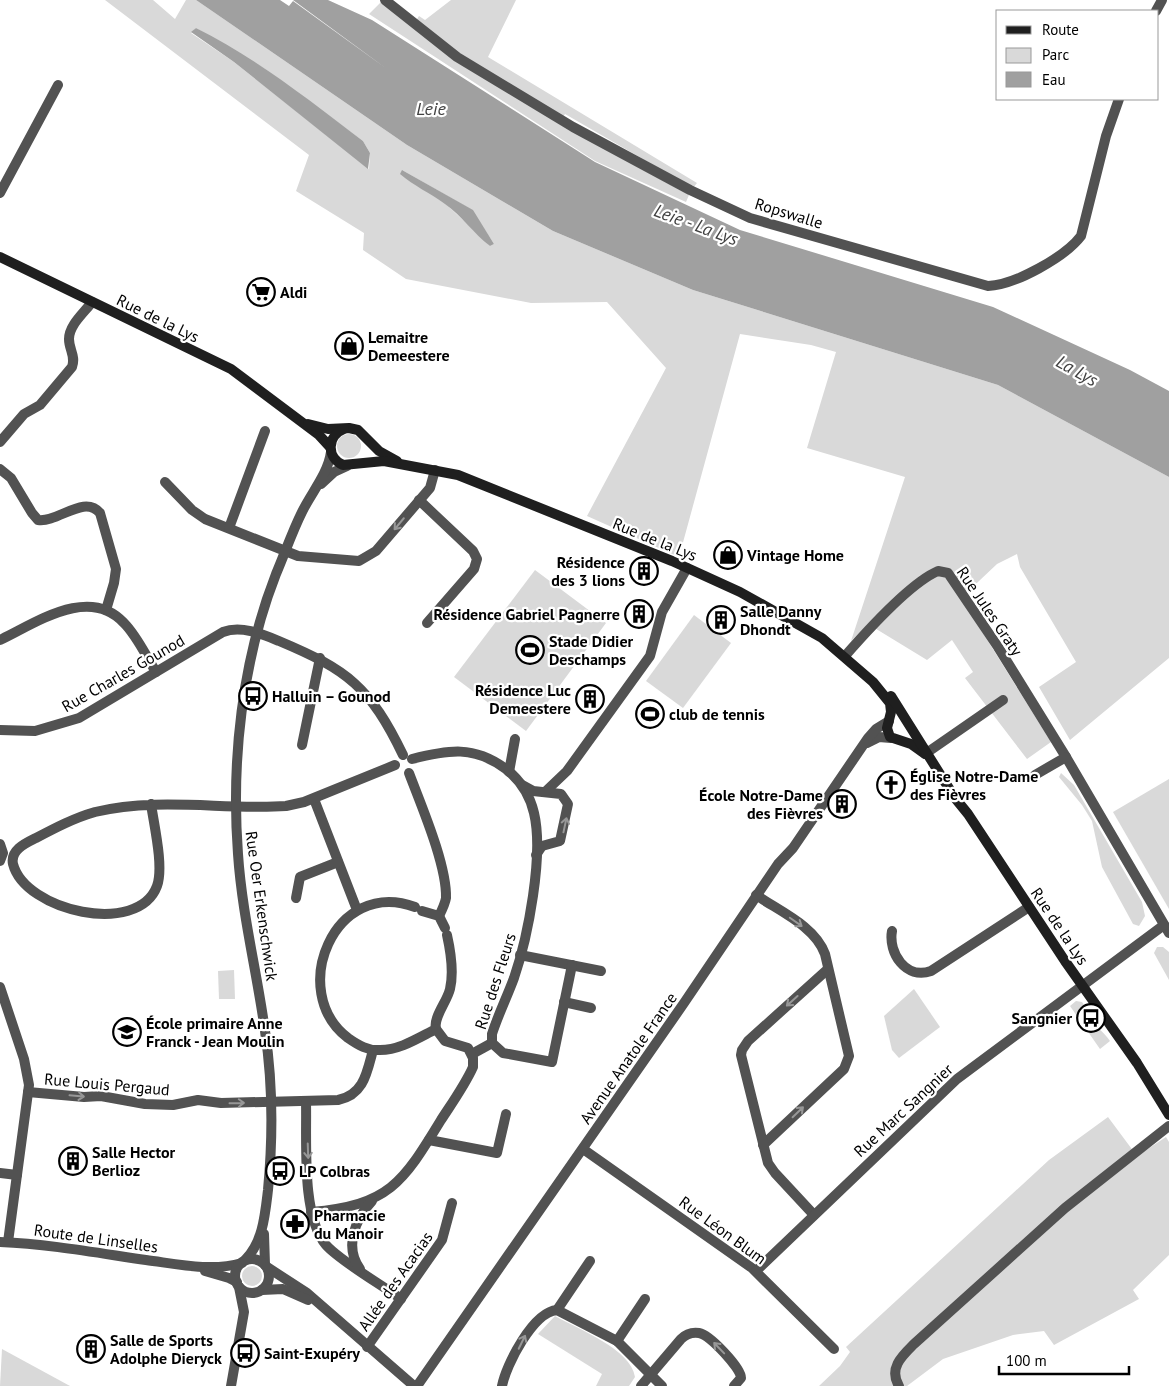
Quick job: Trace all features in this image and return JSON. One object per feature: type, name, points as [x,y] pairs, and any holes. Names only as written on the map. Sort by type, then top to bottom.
[{"type":"main road","name":"Rue de la Lys","points":[[0,257],[231,369],[323,438],[330,450]]},
{"type":"main road","name":"Rue de la Lys","points":[[296,418],[322,428],[344,429]]},
{"type":"main road","points":[[344,429],[356,429],[365,437],[367,452],[353,465],[337,462],[330,450],[334,435],[344,429]]},
{"type":"main road","name":"Rue de la Lys","points":[[365,437],[379,451],[407,465]]},
{"type":"main road","name":"Rue de la Lys","points":[[353,465],[376,461],[458,475],[687,568],[804,626],[845,656],[890,695],[925,754],[972,818],[1029,907],[1137,1062],[1169,1115]]},
{"type":"main road","name":"Rue de la Lys","points":[[873,682],[890,704],[890,721]]},
{"type":"main road","points":[[898,717],[908,723],[908,735],[895,739],[887,730],[890,721],[898,717]]},
{"type":"main road","name":"Rue de la Lys","points":[[895,739],[911,744],[925,754]]},
{"type":"street","name":"Ropswalle","points":[[385,0],[458,57],[573,127],[690,190],[750,218],[988,286],[1012,280],[1055,259],[1074,246],[1081,236],[1106,136],[1118,100]]},
{"type":"street","points":[[0,192],[58,85]]},
{"type":"street","points":[[0,442],[24,414],[40,405],[72,367],[74,359],[69,336],[76,322],[92,302]]},
{"type":"street","points":[[229,528],[265,432]]},
{"type":"street","name":"Rue Oer Erkenschwick","points":[[266,1266],[265,1216],[270,1161],[271,1102],[266,1032],[240,872],[236,806],[237,760],[242,712],[264,607],[302,512],[327,466],[330,450]]},
{"type":"street","name":"Rue Oer Erkenschwick","points":[[314,492],[330,474],[353,465]]},
{"type":"street","points":[[0,469],[11,478],[36,519],[50,519],[83,506],[93,507],[102,517],[116,571],[106,610]]},
{"type":"street","points":[[164,482],[199,515],[229,528],[306,558],[353,562],[364,560],[387,539],[432,484],[435,470]]},
{"type":"street","points":[[419,500],[473,551],[477,559],[474,568],[427,623]]},
{"type":"street","points":[[532,806],[533,798],[544,792],[567,771],[650,656],[662,612],[687,568]]},
{"type":"street","name":"Rue Jules Graty","points":[[845,656],[891,607],[935,571],[945,571],[955,580],[1066,757],[1167,929],[1082,985]]},
{"type":"street","points":[[0,640],[67,609],[85,606],[106,610],[126,625],[156,672]]},
{"type":"street","name":"Rue Charles Gounod","points":[[0,730],[35,731],[68,723],[227,631],[243,630],[258,633],[320,658],[344,674],[369,697],[408,757]]},
{"type":"street","points":[[302,744],[320,658]]},
{"type":"street","points":[[925,754],[1003,700]]},
{"type":"street","name":"Avenue Anatole France","points":[[416,1386],[690,995],[778,864],[793,848],[872,733],[890,721]]},
{"type":"street","points":[[862,747],[879,737],[895,739]]},
{"type":"street","points":[[509,772],[515,739]]},
{"type":"street","name":"Rue des Fleurs","points":[[408,757],[459,750],[482,756],[509,772],[519,782],[532,806],[536,833],[536,856],[531,907],[520,955],[492,1034],[492,1043],[472,1054]]},
{"type":"street","points":[[152,804],[159,879],[150,898],[137,908],[121,912],[100,913],[56,905],[31,890],[13,863],[14,853],[24,844],[66,823],[101,811],[152,804],[286,806],[314,799],[395,766],[398,758],[408,757],[413,768],[409,773]]},
{"type":"street","points":[[1035,775],[1066,757]]},
{"type":"street","points":[[395,766],[400,772],[409,773]]},
{"type":"street","points":[[536,856],[540,847],[558,842],[562,836],[568,809],[563,788],[567,771]]},
{"type":"street","points":[[361,1270],[353,1255],[354,1232],[365,1209],[376,1197],[406,1173],[429,1140],[471,1071],[472,1054],[465,1045],[446,1040],[436,1029],[437,1017],[445,1004],[450,988],[451,963],[446,932],[439,916],[446,897],[432,838],[409,773]]},
{"type":"street","points":[[519,782],[530,791],[564,796]]},
{"type":"street","points":[[314,799],[357,910]]},
{"type":"street","points":[[536,833],[539,840],[550,844]]},
{"type":"street","points":[[0,844],[2,853],[0,862]]},
{"type":"street","points":[[296,898],[300,877],[338,862]]},
{"type":"street","points":[[756,895],[814,936],[822,947],[849,1061],[844,1069],[763,1145]]},
{"type":"street","points":[[436,1029],[396,1048],[373,1050],[358,1045],[341,1032],[330,1017],[323,995],[321,968],[329,940],[339,926],[357,910],[374,903],[391,902],[439,916]]},
{"type":"street","points":[[892,931],[891,945],[902,964],[909,970],[922,973],[931,971],[1029,907]]},
{"type":"street","points":[[520,955],[601,971]]},
{"type":"street","points":[[492,1043],[503,1053],[552,1062],[572,965]]},
{"type":"street","points":[[814,1215],[771,1168],[763,1145],[742,1063],[742,1050],[828,968]]},
{"type":"street","name":"Rue Marc Sangnier","points":[[756,1271],[956,1079],[1082,985]]},
{"type":"street","points":[[0,987],[24,1059],[28,1092],[17,1175],[4,1242]]},
{"type":"street","points":[[564,1002],[591,1008]]},
{"type":"street","name":"Rue Louis Pergaud","points":[[28,1092],[84,1097],[101,1096],[148,1104],[178,1105],[198,1100],[218,1103],[306,1102],[343,1099],[357,1092],[364,1082],[373,1050]]},
{"type":"street","points":[[306,1102],[311,1212],[316,1229],[326,1245],[402,1299]]},
{"type":"street","points":[[429,1140],[496,1153],[506,1114]]},
{"type":"street","points":[[899,1386],[895,1376],[896,1365],[914,1344],[1065,1208],[1169,1126]]},
{"type":"street","name":"Rue Léon Blum","points":[[583,1149],[756,1271],[834,1349]]},
{"type":"street","points":[[0,1173],[17,1175]]},
{"type":"street","points":[[311,1212],[351,1207],[376,1197]]},
{"type":"street","name":"Allée des Acacias","points":[[367,1347],[442,1240],[452,1203]]},
{"type":"street","name":"Rue Oer Erkenschwick","points":[[243,1261],[256,1246],[265,1216]]},
{"type":"street","name":"Route de Linselles","points":[[4,1242],[187,1266],[217,1267],[243,1261]]},
{"type":"street","points":[[243,1329],[244,1308],[236,1273],[243,1261],[256,1259],[307,1293],[367,1347],[416,1386]]},
{"type":"street","points":[[502,1386],[528,1332],[544,1314],[557,1310],[590,1262]]},
{"type":"street","name":"Route de Linselles","points":[[187,1266],[224,1276],[238,1284]]},
{"type":"street","points":[[231,1386],[243,1329],[251,1305],[269,1279],[266,1266]]},
{"type":"street","points":[[238,1284],[249,1292],[273,1288],[287,1290],[322,1307]]},
{"type":"street","points":[[617,1341],[645,1299]]},
{"type":"street","points":[[557,1310],[617,1341],[662,1386]]},
{"type":"street","points":[[641,1386],[683,1337],[698,1333],[707,1336],[738,1368],[740,1384]]},
{"type":"green space","points":[[105,0],[153,0],[175,19],[186,0],[196,0],[407,145],[553,231],[693,290],[998,385],[1169,477],[1169,658],[1070,740],[1039,687],[1076,662],[1020,567],[1017,554],[997,564],[961,598],[1051,742],[1027,759],[965,678],[973,672],[952,640],[927,660],[868,624],[851,641],[905,477],[807,448],[836,352],[811,345],[740,334],[679,557],[587,516],[666,368],[607,302],[531,303],[406,279],[363,250],[364,233],[296,191],[309,155]],"holes":[[[196,28],[265,69],[363,141],[370,153],[369,169],[234,62],[191,33]],[[402,170],[472,210],[494,244],[490,246],[446,204]]]},
{"type":"green space","points":[[451,0],[516,0],[488,57],[697,183],[693,188],[565,114],[559,124],[689,195],[686,202],[595,161],[369,14],[381,2],[412,27],[419,16],[425,20]]},
{"type":"green space","points":[[349,434],[354,435],[360,441],[360,451],[354,457],[349,458],[344,457],[338,451],[337,446],[338,441],[344,435]]},
{"type":"green space","name":"Stade Didier Deschamps","points":[[535,570],[606,623],[526,731],[454,677]]},
{"type":"green space","points":[[694,615],[731,643],[683,708],[646,681]]},
{"type":"green space","points":[[1061,773],[1074,785],[1142,902],[1145,916],[1139,926],[1133,924],[1102,867],[1092,821],[1082,805],[1059,777]]},
{"type":"green space","points":[[1169,779],[1169,909],[1113,812]]},
{"type":"green space","points":[[1157,947],[1163,947],[1169,952],[1169,980],[1154,953]]},
{"type":"green space","points":[[234,970],[235,999],[219,999],[218,971]]},
{"type":"green space","points":[[914,989],[940,1027],[899,1058],[892,1050],[884,1016]]},
{"type":"green space","points":[[1076,1001],[1082,1002],[1090,1013],[1089,1018],[1110,1041],[1100,1049],[1070,1006]]},
{"type":"green space","points":[[1108,1117],[1137,1156],[1166,1137],[1169,1142],[1169,1255],[1133,1290],[1139,1299],[1054,1345],[1044,1331],[1013,1335],[943,1359],[907,1386],[819,1386],[840,1366],[850,1352],[846,1347],[1049,1160]]},
{"type":"green space","points":[[252,1266],[259,1269],[262,1276],[259,1283],[252,1286],[245,1283],[242,1276],[245,1269]]},
{"type":"green space","points":[[555,1316],[602,1341],[624,1357],[635,1377],[629,1386],[596,1386],[602,1374],[538,1334]]},
{"type":"green space","points":[[2,1349],[70,1386],[0,1386]]},
{"type":"water","name":"Leie","points":[[196,0],[280,0],[289,6],[293,1],[387,69],[293,0],[328,0],[372,20],[595,162],[740,230],[993,307],[1130,370],[1169,391],[1169,477],[998,385],[693,290],[553,231],[407,145]]},
{"type":"water","points":[[196,28],[261,66],[363,141],[370,153],[368,169],[234,62],[191,32]]},
{"type":"water","points":[[402,170],[473,210],[494,244],[490,246],[451,208],[400,174]]},
{"type":"place","name":"Aldi","points":[[261,292]]},
{"type":"place","name":"Lemaitre Demeestere","points":[[349,346]]},
{"type":"place","name":"Vintage Home","points":[[728,555]]},
{"type":"place","name":"Résidence des 3 lions","points":[[644,571]]},
{"type":"place","name":"Résidence Gabriel Pagnerre","points":[[639,614]]},
{"type":"place","name":"Salle Danny Dhondt","points":[[721,620]]},
{"type":"place","name":"Stade Didier Deschamps","points":[[530,650]]},
{"type":"place","name":"Halluin – Gounod","points":[[253,696]]},
{"type":"place","name":"Résidence Luc Demeestere","points":[[590,699]]},
{"type":"place","name":"club de tennis","points":[[650,714]]},
{"type":"place","name":"Église Notre-Dame des Fièvres","points":[[891,785]]},
{"type":"place","name":"École Notre-Dame des Fièvres","points":[[842,804]]},
{"type":"place","name":"Sangnier","points":[[1091,1018]]},
{"type":"place","name":"École primaire Anne Franck - Jean Moulin","points":[[127,1032]]},
{"type":"place","name":"Salle Hector Berlioz","points":[[73,1161]]},
{"type":"place","name":"LP Colbras","points":[[280,1171]]},
{"type":"place","name":"Pharmacie du Manoir","points":[[295,1224]]},
{"type":"place","name":"Salle de Sports Adolphe Dieryck","points":[[91,1349]]},
{"type":"place","name":"Saint-Exupéry","points":[[245,1353]]},
{"type":"water label","name":"Leie - La Lys","points":[[696,225]]},
{"type":"water label","name":"La Lys","points":[[1077,371]]}]
